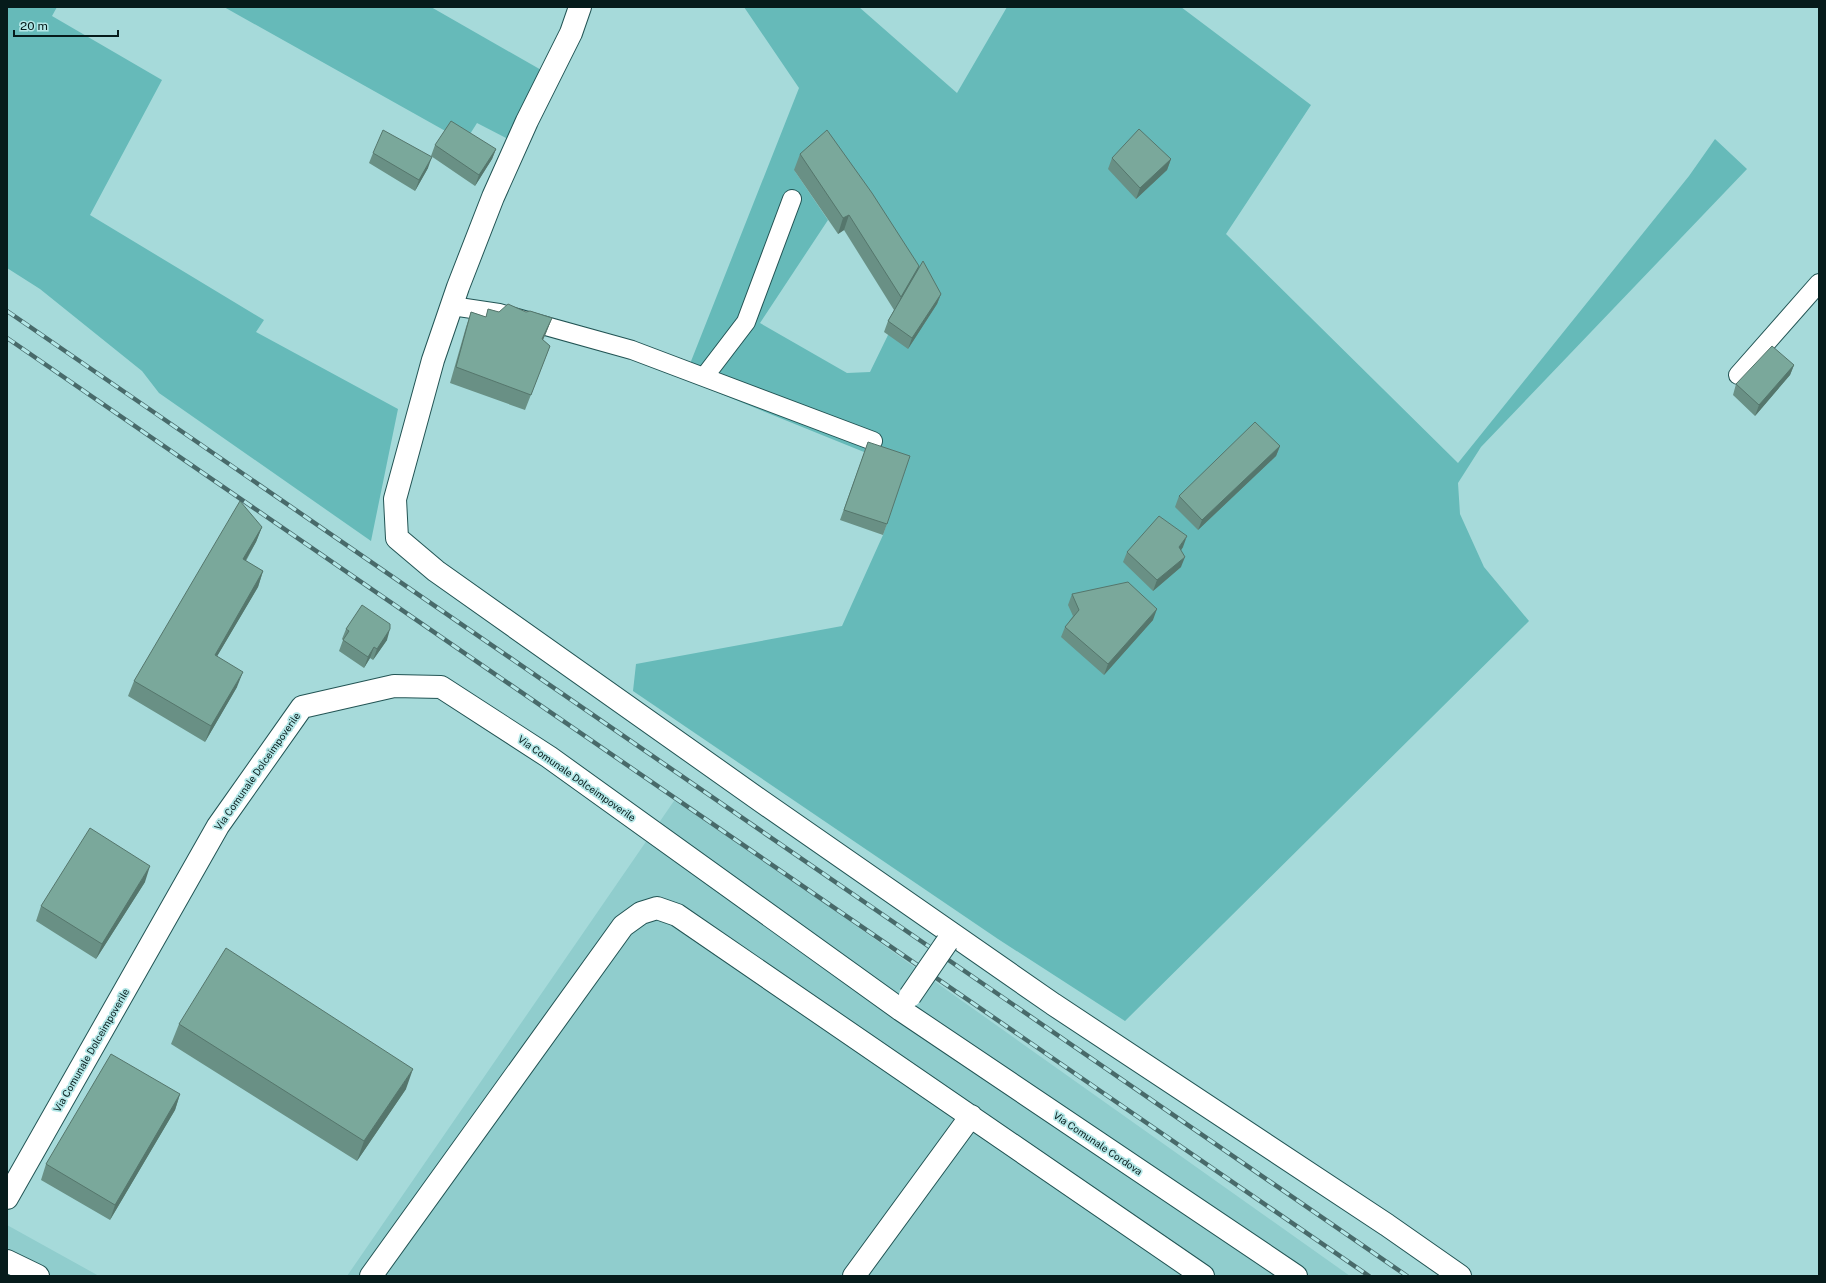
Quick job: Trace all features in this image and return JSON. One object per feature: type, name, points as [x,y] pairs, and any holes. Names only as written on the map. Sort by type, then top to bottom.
[{"type":"street","points":[[580,7],[571,33],[527,121],[493,197],[433,360],[395,499],[397,538],[436,570],[761,801],[950,938],[1053,1004],[1387,1225],[1460,1276]]},
{"type":"street","name":"Via Comunale Dolceimpoverile","points":[[7,1198],[218,826],[302,706],[394,686],[441,687],[549,757],[906,1003]]},
{"type":"street","points":[[371,1276],[622,926],[641,913],[657,908],[677,915],[1204,1276]]},
{"type":"street","points":[[906,1003],[950,938]]},
{"type":"street","name":"Via Comunale Cordova","points":[[906,1003],[1296,1276]]},
{"type":"street","points":[[854,1276],[971,1116]]},
{"type":"street","points":[[7,1261],[38,1276]]},
{"type":"lane","points":[[704,377],[746,322],[792,199]]},
{"type":"lane","points":[[1738,375],[1819,283]]},
{"type":"lane","points":[[452,306],[499,313],[632,350],[873,441]]},
{"type":"shaded area","points":[[7,7],[57,7],[52,16],[162,80],[90,215],[264,320],[256,332],[398,409],[371,541],[159,393],[142,371],[40,289],[7,268]]},
{"type":"shaded area","points":[[224,7],[431,7],[543,71],[508,139],[477,123],[465,142]]},
{"type":"shaded area","points":[[744,7],[859,7],[957,93],[1007,7],[1181,7],[1311,105],[1226,234],[1458,463],[1689,176],[1715,139],[1747,169],[1481,447],[1458,483],[1460,514],[1484,567],[1529,621],[1125,1021],[998,939],[633,691],[636,664],[842,626],[883,535],[906,467],[864,452],[684,379],[799,88]],"holes":[[[794,170],[937,304],[888,335],[870,372],[847,373],[760,323],[828,220]]]},
{"type":"shaded area","points":[[676,798],[1350,1276],[347,1276]]},
{"type":"shaded area","points":[[7,1225],[99,1276],[7,1276]]},
{"type":"building","points":[[451,121],[496,149],[479,175],[435,145]]},
{"type":"building","points":[[1139,129],[1171,159],[1140,188],[1112,158]]},
{"type":"building","points":[[383,130],[432,157],[419,180],[373,153]]},
{"type":"building","points":[[827,130],[872,193],[919,266],[901,297],[849,215],[843,218],[800,154]]},
{"type":"building","points":[[923,261],[941,294],[912,338],[888,321]]},
{"type":"building","points":[[508,304],[526,312],[530,311],[552,318],[542,339],[550,346],[531,395],[456,367],[471,312],[486,317],[488,309],[499,312]]},
{"type":"building","points":[[1772,346],[1794,365],[1759,405],[1736,384]]},
{"type":"building","points":[[1255,422],[1280,446],[1202,520],[1179,496]]},
{"type":"building","points":[[868,442],[910,456],[887,524],[844,510]]},
{"type":"building","points":[[240,501],[262,527],[243,559],[263,571],[215,655],[243,672],[211,726],[134,681]]},
{"type":"building","points":[[1159,516],[1187,536],[1179,547],[1185,557],[1157,580],[1127,552]]},
{"type":"building","points":[[1128,582],[1157,609],[1108,664],[1065,627],[1079,610],[1072,594]]},
{"type":"building","points":[[362,605],[390,624],[390,629],[377,649],[374,647],[368,657],[343,640],[349,631],[346,629]]},
{"type":"building","points":[[90,828],[150,866],[102,944],[41,906]]},
{"type":"building","points":[[226,948],[413,1069],[364,1141],[179,1024]]},
{"type":"building","points":[[111,1054],[180,1094],[115,1205],[46,1164]]},
{"type":"railway","points":[[7,311],[1407,1276]]},
{"type":"railway","points":[[7,338],[1369,1276]]}]
